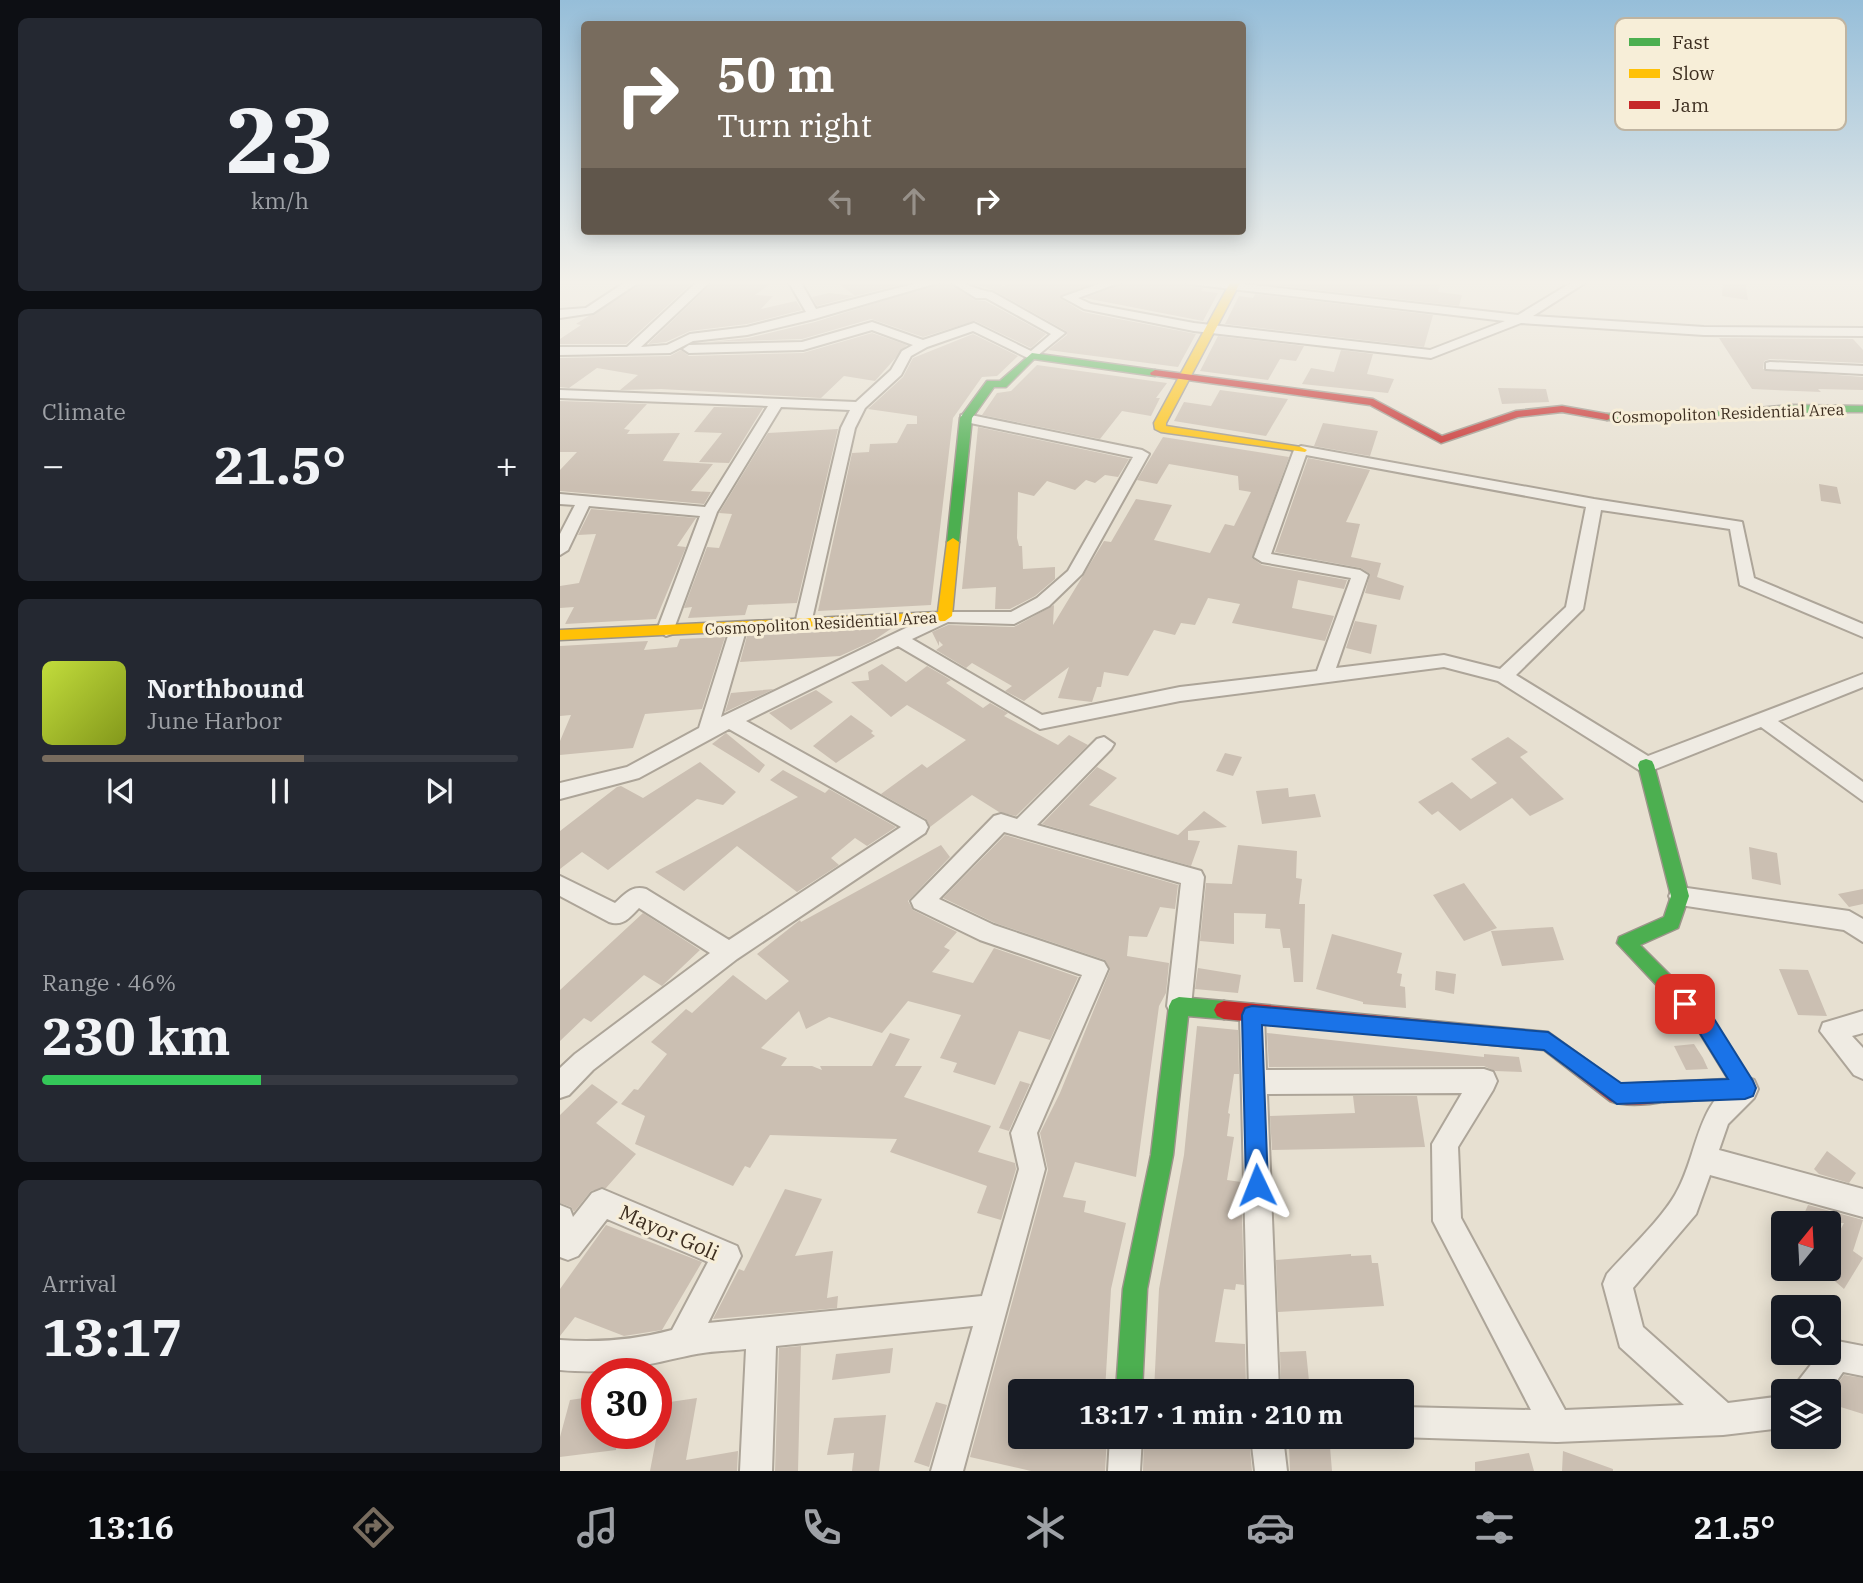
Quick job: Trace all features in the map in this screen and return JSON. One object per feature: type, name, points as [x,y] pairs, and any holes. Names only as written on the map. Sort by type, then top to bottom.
[{"type":"street","points":[[560,351],[657,350]]},
{"type":"street","points":[[804,624],[848,428],[859,407],[896,372],[906,354],[913,350]]},
{"type":"street","points":[[1019,350],[1032,356],[1039,350]]},
{"type":"street","points":[[1200,350],[1160,423],[1161,429],[1301,450],[1594,504],[1737,525],[1746,581],[1863,631]]},
{"type":"street","points":[[1396,350],[1431,354],[1442,350]]},
{"type":"street","name":"Cosmopoliton Residential Area","points":[[560,635],[944,616],[966,418],[990,383],[1002,384],[1032,356],[1373,402],[1441,440],[1516,414],[1563,409],[1613,418],[1713,415],[1791,408],[1863,409]]},
{"type":"street","points":[[1770,366],[1863,370]]},
{"type":"street","points":[[560,394],[859,407]]},
{"type":"street","points":[[666,630],[709,512],[777,403]]},
{"type":"street","points":[[560,790],[632,773],[707,732],[944,616],[1014,618],[1043,602],[1074,574],[1142,454],[966,418]]},
{"type":"street","points":[[1301,450],[1262,557],[1360,575],[1324,676]]},
{"type":"street","points":[[560,499],[709,512]]},
{"type":"street","points":[[560,550],[584,501]]},
{"type":"street","points":[[1504,676],[1574,609],[1594,504]]},
{"type":"street","points":[[707,732],[738,627]]},
{"type":"street","points":[[898,639],[1040,722],[1180,694],[1444,661],[1504,676],[1646,765],[1680,896],[1671,922],[1626,943],[1703,1021],[1745,1088]]},
{"type":"street","points":[[1646,765],[1863,680]]},
{"type":"street","points":[[1763,719],[1863,793]]},
{"type":"street","points":[[560,1086],[584,1062],[729,951],[918,827],[730,721]]},
{"type":"street","points":[[1020,828],[1104,744]]},
{"type":"street","points":[[947,1471],[1032,1169],[1024,1133],[1096,969],[988,933],[922,901],[1001,822],[1193,877],[1162,1155],[1136,1289],[1130,1379]]},
{"type":"street","points":[[560,885],[617,915],[638,896],[729,951]]},
{"type":"street","points":[[1680,896],[1849,921],[1863,932]]},
{"type":"street","points":[[1179,1006],[1548,1041],[1617,1094],[1745,1088]]},
{"type":"street","points":[[1252,1015],[1264,1379]]},
{"type":"street","points":[[1863,1022],[1832,1031],[1863,1067]]},
{"type":"street","points":[[1253,1082],[1484,1081],[1445,1144],[1447,1221],[1557,1426]]},
{"type":"street","points":[[1723,1419],[1631,1336],[1617,1284],[1686,1204],[1718,1116],[1745,1088]]},
{"type":"street","points":[[1702,1159],[1863,1203]]},
{"type":"street","name":"Mayor Goli","points":[[560,1219],[568,1246],[602,1203],[727,1256],[682,1342]]},
{"type":"street","points":[[560,1355],[595,1358],[641,1353],[682,1342],[762,1331],[991,1310]]},
{"type":"street","points":[[756,1471],[762,1331]]},
{"type":"street","points":[[1819,1379],[1837,1356],[1863,1360]]},
{"type":"street","points":[[1414,1423],[1557,1426],[1723,1419],[1771,1413]]},
{"type":"street","points":[[1124,1471],[1125,1449]]},
{"type":"street","points":[[1268,1449],[1271,1471]]},
{"type":"building","points":[[681,350],[689,356],[803,353],[815,350],[903,350],[875,381],[844,376],[821,398],[661,389],[620,390],[638,375],[597,368],[569,388],[560,387],[560,358],[670,356]]},
{"type":"building","points":[[934,350],[1005,350],[1018,356],[997,376],[982,377],[953,418],[931,605],[818,611],[852,453],[869,452],[870,444],[897,443],[907,424],[917,424],[917,416],[868,409],[903,377],[913,358]]},
{"type":"building","points":[[1048,350],[1187,350],[1178,367]]},
{"type":"building","points":[[1211,350],[1302,350],[1296,361],[1280,359],[1268,380],[1200,371]]},
{"type":"building","points":[[1341,350],[1373,354],[1367,374],[1394,379],[1388,393],[1302,384],[1311,368],[1334,372]]},
{"type":"building","points":[[1727,350],[1863,350],[1863,363],[1770,359],[1764,361],[1763,369],[1863,377],[1863,390],[1818,389],[1821,392],[1752,389]]},
{"type":"building","points":[[1037,365],[1167,383],[1156,398],[1160,398],[1151,416],[1122,411],[1100,439],[982,415],[997,393],[1011,391]]},
{"type":"building","points":[[1498,388],[1546,389],[1549,402],[1502,404]]},
{"type":"building","points":[[1220,390],[1288,399],[1266,436],[1174,421],[1184,402],[1211,406]]},
{"type":"building","points":[[560,401],[647,404],[624,429],[630,430],[627,434],[680,433],[663,461],[713,464],[691,491],[711,492],[704,504],[560,491],[560,470],[577,452],[560,452]]},
{"type":"building","points":[[714,407],[763,408],[729,463],[699,462],[722,433],[694,432]]},
{"type":"building","points":[[1323,423],[1378,431],[1370,456],[1314,446]]},
{"type":"building","points":[[978,427],[1129,459],[1118,477],[1105,475],[1095,483],[1086,480],[1075,490],[1047,481],[1034,496],[1018,492],[1017,538],[1019,546],[1022,546],[1023,569],[1055,567],[1055,579],[1035,596],[1010,609],[995,609],[996,587],[962,589]]},
{"type":"building","points":[[838,429],[797,603],[748,605],[745,615],[688,618],[692,607],[684,608],[707,547],[719,548],[732,514],[719,513],[768,433]]},
{"type":"building","points":[[1163,437],[1289,457],[1252,558],[1262,565],[1347,580],[1344,589],[1298,580],[1292,608],[1334,616],[1325,641],[1232,623],[1240,604],[1208,598],[1195,625],[1181,623],[1175,635],[1154,630],[1128,676],[1104,672],[1101,687],[1097,687],[1092,702],[1058,698],[1069,667],[1024,701],[1005,691],[1012,686],[972,663],[966,668],[936,650],[943,645],[939,641],[939,646],[932,632],[948,625],[1014,627],[1054,605],[1053,625],[1104,541],[1111,542],[1136,499],[1172,505],[1154,540],[1210,553],[1225,524],[1234,526],[1251,492],[1239,490],[1238,476],[1169,464],[1157,484],[1137,480]]},
{"type":"building","points":[[1308,458],[1370,470],[1346,522],[1360,524],[1351,557],[1381,563],[1377,577],[1404,586],[1400,600],[1365,593],[1370,574],[1361,568],[1275,552]]},
{"type":"building","points":[[1819,484],[1837,487],[1841,504],[1821,501]]},
{"type":"building","points":[[591,509],[696,518],[677,546],[686,547],[656,619],[565,624],[574,607],[560,608],[560,586],[579,583],[596,534],[578,535]]},
{"type":"building","points":[[1355,621],[1377,625],[1371,654],[1346,648]]},
{"type":"building","points":[[892,628],[873,641],[840,656],[740,662],[747,636]]},
{"type":"building","points":[[725,637],[702,709],[645,714],[633,748],[560,755],[560,741],[571,715],[560,716],[560,646],[648,641],[644,650],[677,647],[680,639]]},
{"type":"building","points":[[882,664],[906,682],[927,666],[951,680],[946,683],[983,708],[990,703],[1008,713],[1004,716],[1058,745],[1069,735],[1088,745],[1016,816],[999,812],[972,795],[930,827],[926,819],[881,794],[922,764],[927,768],[966,740],[907,705],[891,717],[851,682],[869,680],[868,672]]},
{"type":"building","points":[[774,689],[725,712],[731,693]]},
{"type":"building","points":[[816,690],[833,702],[791,730],[769,713]]},
{"type":"building","points":[[851,715],[873,731],[871,733],[875,736],[836,763],[813,746]]},
{"type":"building","points":[[726,733],[765,765],[759,773],[712,744]]},
{"type":"building","points":[[1508,737],[1528,752],[1520,757],[1564,799],[1530,816],[1512,798],[1460,831],[1438,811],[1432,815],[1418,802],[1452,782],[1471,799],[1497,783],[1471,759]]},
{"type":"building","points":[[1225,753],[1242,757],[1233,776],[1216,771]]},
{"type":"building","points":[[700,762],[736,792],[723,805],[697,799],[608,870],[582,852],[560,869],[560,831],[617,787],[621,786],[643,798]]},
{"type":"building","points":[[1097,767],[1117,778],[1089,805],[1178,835],[1204,811],[1227,827],[1188,831],[1188,840],[1200,841],[1191,866],[1042,824]]},
{"type":"building","points":[[783,770],[825,793],[829,789],[896,827],[867,846],[855,838],[831,858],[839,865],[797,892],[737,846],[684,891],[655,872],[798,797],[770,780]]},
{"type":"building","points":[[1288,788],[1289,797],[1315,794],[1321,817],[1262,824],[1256,791]]},
{"type":"building","points":[[1005,835],[1178,885],[1175,909],[1160,907],[1147,937],[1129,936],[1127,956],[1169,963],[1166,993],[1159,1006],[1136,1177],[1075,1162],[1063,1197],[1086,1201],[1084,1212],[1126,1223],[1111,1289],[1106,1379],[1008,1379],[1008,1449],[1106,1449],[1105,1471],[1031,1471],[970,1457],[1048,1170],[1040,1133],[1060,1093],[1110,970],[1105,960],[995,923],[943,898]]},
{"type":"building","points":[[941,845],[950,857],[908,901],[913,910],[957,932],[944,947],[950,950],[932,972],[973,983],[994,948],[1078,977],[1050,1040],[1019,1031],[995,1085],[953,1072],[957,1063],[940,1058],[961,1015],[908,1001],[882,1033],[829,1017],[806,1029],[799,1011],[761,1048],[787,1058],[781,1066],[812,1066],[822,1070],[820,1066],[872,1066],[890,1033],[910,1039],[895,1066],[922,1066],[904,1097],[991,1126],[978,1152],[1015,1163],[1016,1169],[1001,1220],[977,1213],[987,1186],[890,1152],[897,1139],[770,1135],[750,1168],[745,1166],[733,1186],[635,1144],[645,1116],[621,1104],[634,1089],[638,1090],[667,1054],[651,1042],[686,1009],[692,1013],[733,975],[766,1000],[789,981],[757,954],[800,920],[801,922]]},
{"type":"building","points":[[1238,845],[1297,851],[1296,878],[1302,879],[1299,904],[1305,904],[1303,982],[1294,982],[1290,948],[1283,948],[1280,929],[1265,928],[1266,914],[1234,913],[1234,944],[1200,941],[1206,883],[1232,884]]},
{"type":"building","points":[[1749,847],[1777,853],[1781,885],[1752,879]]},
{"type":"building","points":[[1464,883],[1497,928],[1464,941],[1433,895]]},
{"type":"building","points":[[1863,889],[1863,904],[1849,907],[1838,894]]},
{"type":"building","points":[[643,913],[700,950],[662,986],[644,975],[591,1022],[584,1018],[560,1041],[560,990]]},
{"type":"building","points":[[1553,927],[1564,960],[1502,966],[1491,931]]},
{"type":"building","points":[[1332,934],[1402,953],[1397,973],[1402,974],[1400,986],[1405,987],[1406,1008],[1363,1004],[1316,989]]},
{"type":"building","points":[[1198,968],[1241,975],[1238,993],[1195,989]]},
{"type":"building","points":[[1779,969],[1808,970],[1827,1016],[1798,1015]]},
{"type":"building","points":[[1436,971],[1456,974],[1454,994],[1435,990]]},
{"type":"building","points":[[1197,1026],[1238,1030],[1239,1074],[1234,1074],[1228,1113],[1227,1136],[1234,1137],[1227,1180],[1241,1182],[1244,1285],[1236,1284],[1235,1290],[1224,1289],[1215,1342],[1245,1344],[1246,1379],[1155,1379],[1159,1289],[1184,1155]]},
{"type":"building","points":[[1267,1033],[1484,1057],[1484,1054],[1519,1057],[1522,1072],[1495,1071],[1484,1066],[1269,1067]]},
{"type":"building","points":[[1694,1044],[1708,1069],[1686,1070],[1674,1046]]},
{"type":"building","points":[[1020,1081],[1030,1084],[1009,1131],[999,1128]]},
{"type":"building","points":[[592,1084],[618,1102],[596,1123],[636,1154],[606,1188],[591,1191],[574,1212],[571,1207],[560,1203],[560,1115]]},
{"type":"building","points":[[1353,1096],[1417,1096],[1425,1147],[1272,1150],[1270,1116],[1355,1113]]},
{"type":"building","points":[[1827,1151],[1856,1173],[1849,1183],[1819,1174],[1814,1169]]},
{"type":"building","points":[[785,1189],[822,1199],[795,1256],[833,1251],[827,1298],[838,1296],[837,1308],[713,1319],[739,1269],[744,1271]]},
{"type":"building","points":[[1808,1205],[1830,1211],[1805,1211]]},
{"type":"building","points":[[1841,1214],[1863,1220],[1853,1251],[1863,1258],[1844,1289],[1835,1281],[1841,1281],[1841,1229],[1844,1223],[1841,1223]]},
{"type":"building","points":[[606,1225],[702,1262],[662,1330],[624,1336],[575,1317],[560,1336],[560,1289]]},
{"type":"building","points":[[1371,1255],[1372,1263],[1378,1263],[1384,1306],[1278,1312],[1276,1260]]},
{"type":"building","points":[[801,1346],[798,1471],[775,1471],[779,1348]]},
{"type":"building","points":[[893,1348],[890,1373],[832,1380],[836,1354]]},
{"type":"building","points":[[1306,1351],[1309,1379],[1281,1379],[1280,1352]]},
{"type":"building","points":[[1844,1375],[1863,1378],[1863,1414],[1841,1407],[1841,1379]]},
{"type":"building","points":[[581,1398],[581,1449],[616,1450],[560,1457],[560,1437],[570,1400]]},
{"type":"building","points":[[697,1398],[686,1460],[738,1451],[737,1471],[650,1471],[654,1449],[672,1449],[672,1402]]},
{"type":"building","points":[[936,1402],[947,1405],[929,1467],[914,1462]]},
{"type":"building","points":[[886,1415],[879,1471],[852,1471],[854,1453],[827,1455],[834,1418]]},
{"type":"building","points":[[1144,1449],[1250,1449],[1252,1471],[1143,1471]]},
{"type":"building","points":[[1289,1449],[1330,1449],[1332,1471],[1290,1471]]},
{"type":"building","points":[[1563,1451],[1613,1469],[1613,1471],[1562,1471]]},
{"type":"building","points":[[1529,1453],[1534,1471],[1475,1471],[1475,1462]]},
{"type":"traffic: fast","points":[[953,542],[966,418],[991,383],[1002,385],[1032,356],[1155,373]]},
{"type":"traffic: fast","points":[[1607,417],[1713,415],[1791,408],[1863,409]]},
{"type":"traffic: fast","points":[[1646,765],[1680,896],[1671,922],[1626,943],[1703,1021],[1745,1088],[1664,1092]]},
{"type":"traffic: fast","points":[[1130,1379],[1135,1289],[1162,1155],[1179,1006],[1224,1010]]},
{"type":"traffic: slow","points":[[1199,350],[1160,423],[1161,429],[1301,450]]},
{"type":"traffic: slow","points":[[560,635],[945,616],[953,542]]},
{"type":"traffic: jam","points":[[1155,373],[1373,402],[1441,440],[1516,414],[1562,409],[1607,417]]},
{"type":"traffic: jam","points":[[1224,1010],[1548,1041],[1617,1094],[1664,1092]]},
{"type":"route","points":[[1257,1185],[1252,1015],[1548,1041],[1617,1094],[1745,1088],[1703,1021],[1685,1004]]}]
